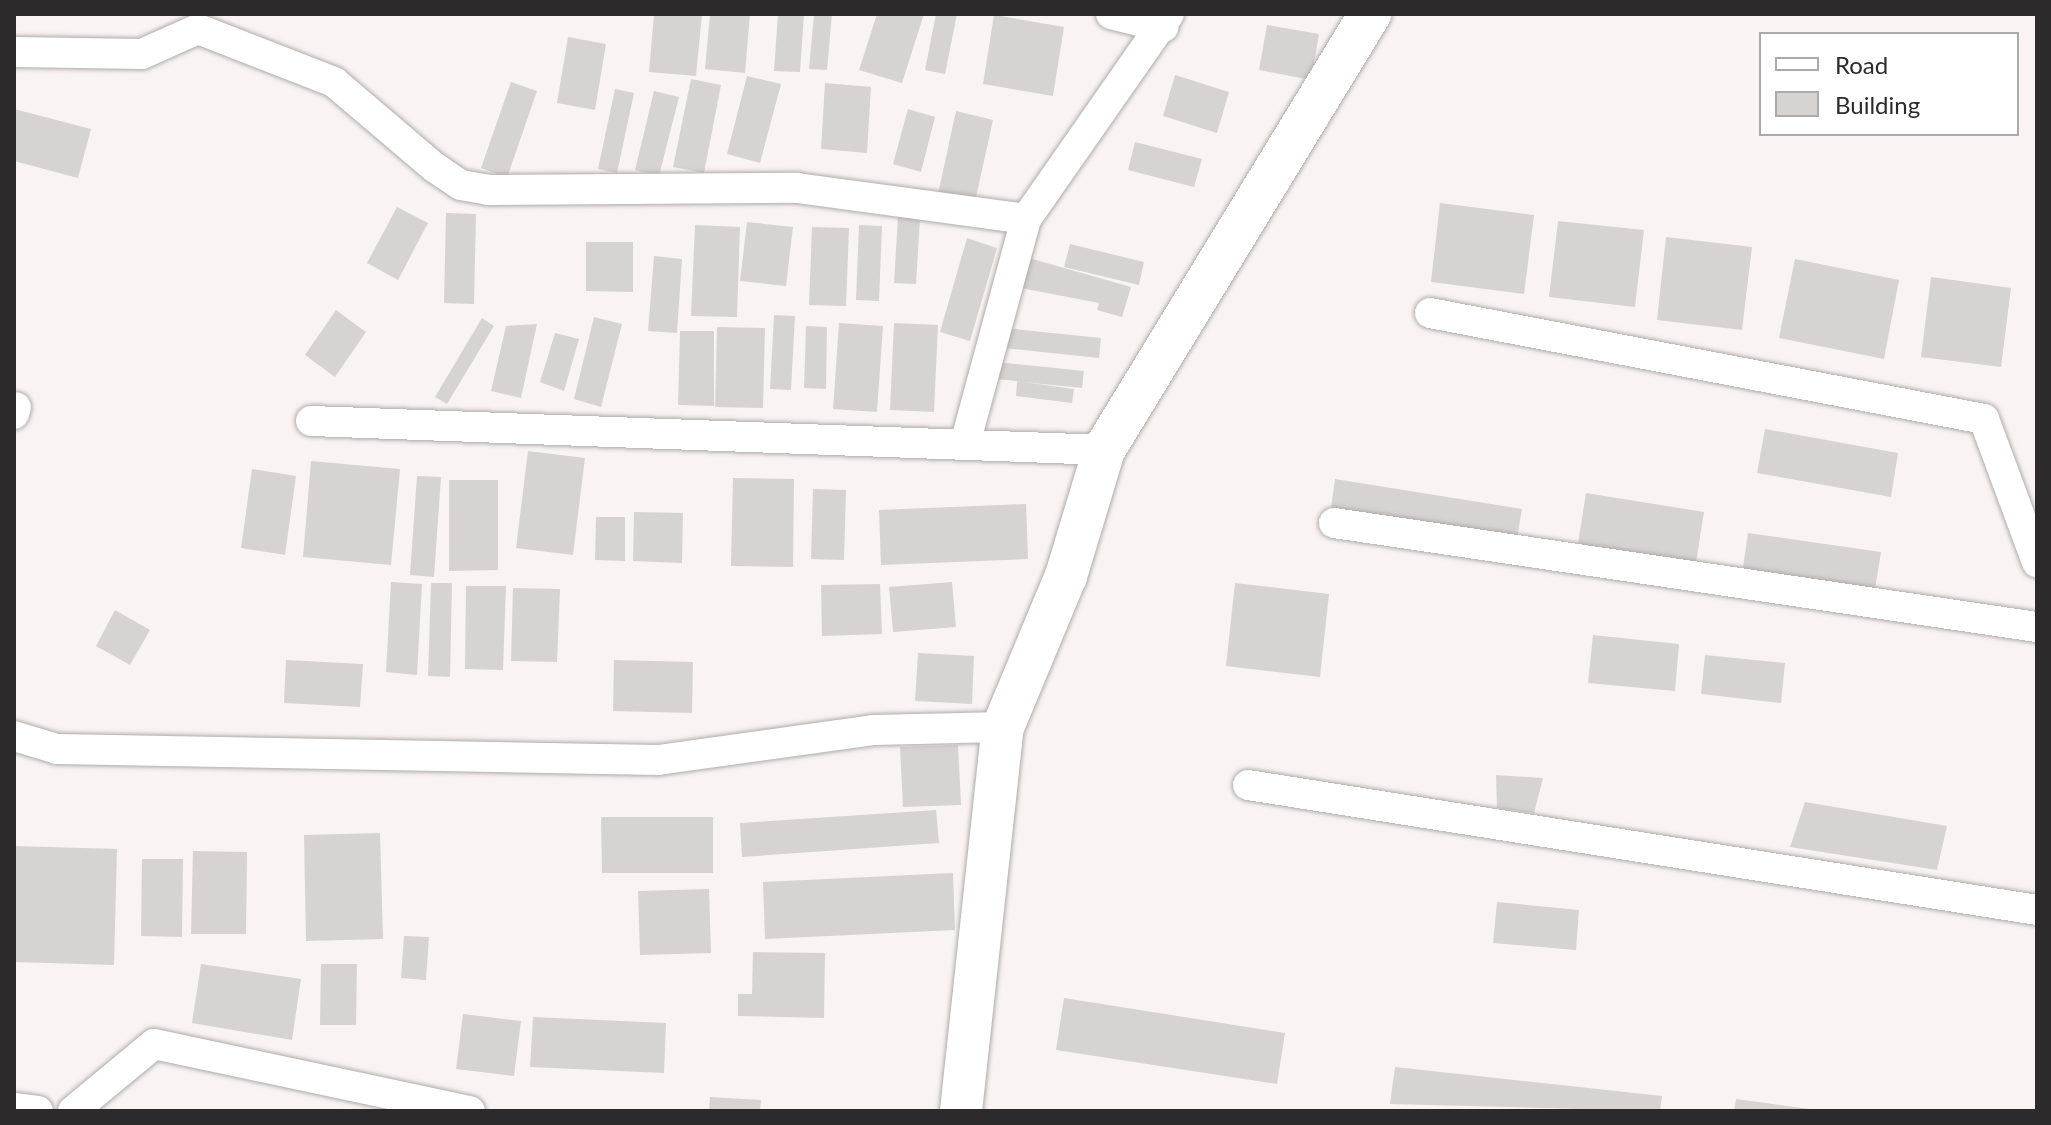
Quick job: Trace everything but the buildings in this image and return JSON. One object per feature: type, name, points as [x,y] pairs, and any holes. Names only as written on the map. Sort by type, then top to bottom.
[{"type":"street","points":[[966,440],[1026,219],[1166,21],[1111,14]]},
{"type":"street","points":[[961,1111],[1003,727],[1066,576],[1104,450],[1370,14]]},
{"type":"street","points":[[14,52],[142,54],[198,29],[334,82],[434,167],[461,185],[489,190],[797,188],[1026,219]]},
{"type":"street","points":[[1430,313],[1984,419],[2037,562]]},
{"type":"street","points":[[311,421],[966,440],[1104,450]]},
{"type":"street","points":[[1334,523],[2037,627]]},
{"type":"street","points":[[14,736],[72,750],[658,760],[873,730],[1003,727]]},
{"type":"street","points":[[1248,785],[2037,910]]},
{"type":"street","points":[[73,1111],[154,1044],[470,1111]]},
{"type":"street","points":[[14,1108],[38,1111]]}]
